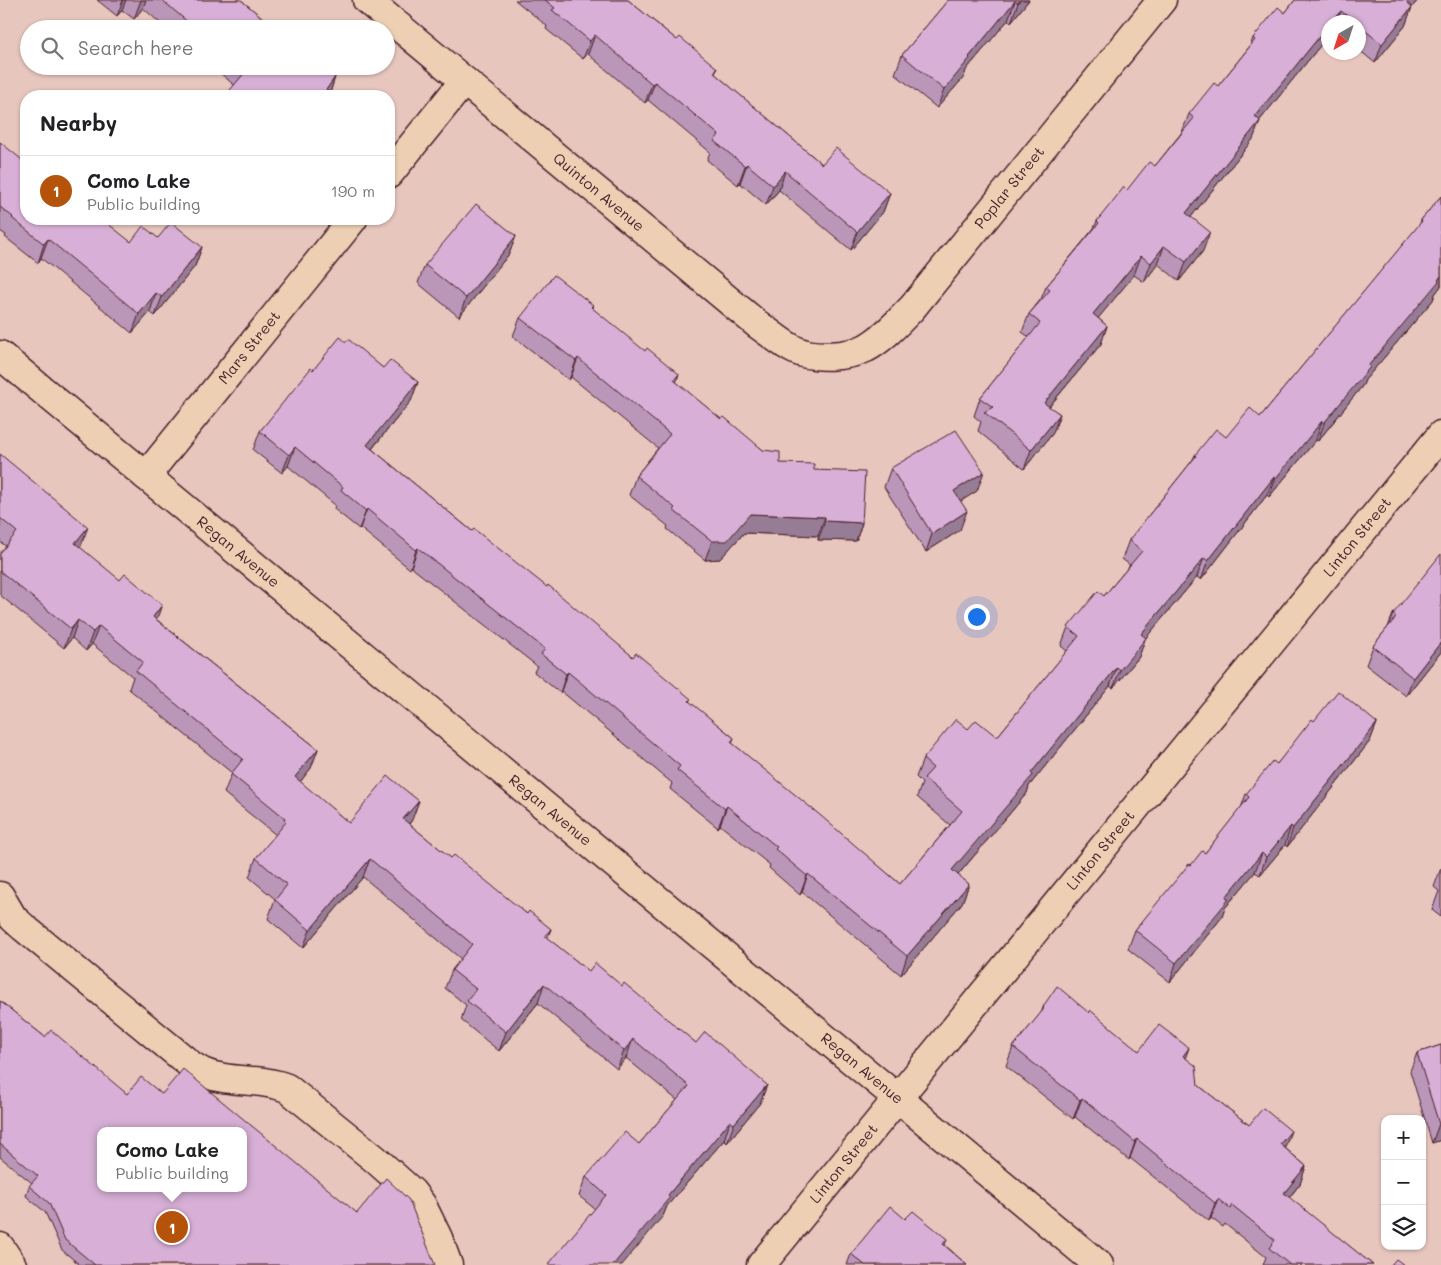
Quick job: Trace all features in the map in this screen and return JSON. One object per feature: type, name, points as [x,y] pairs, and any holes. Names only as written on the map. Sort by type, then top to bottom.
[{"type":"street","name":"Quinton Avenue","points":[[367,0],[391,20]]},
{"type":"street","name":"Poplar Street","points":[[842,354],[865,349],[912,308],[1162,0]]},
{"type":"street","name":"Quinton Avenue","points":[[395,23],[757,324],[795,350],[820,357],[842,354]]},
{"type":"street","points":[[395,167],[464,81]]},
{"type":"street","name":"Mars Street","points":[[146,476],[348,225]]},
{"type":"street","name":"Regan Avenue","points":[[0,355],[1099,1265]]},
{"type":"street","name":"Linton Street","points":[[761,1265],[1441,435]]},
{"type":"street","points":[[0,896],[13,918],[23,927],[191,1065],[211,1075],[275,1084],[292,1092],[375,1159],[412,1192],[422,1206],[438,1238],[448,1265]]},
{"type":"street","points":[[0,1247],[12,1265]]},
{"type":"building","points":[[162,0],[241,0],[265,20],[185,20]]},
{"type":"building","points":[[545,0],[628,0],[677,40],[680,37],[717,68],[714,73],[822,164],[836,148],[890,193],[857,232],[785,171],[773,186],[747,164],[745,166],[714,141],[719,135],[655,82],[652,84],[595,35],[590,41],[552,10],[555,8]]},
{"type":"building","points":[[948,0],[1020,0],[1018,3],[1015,1],[944,90],[902,55]]},
{"type":"building","points":[[1295,0],[1409,0],[1407,3],[1412,7],[1382,44],[1366,31],[1366,15],[1346,15],[1341,11],[1337,15],[1321,15],[1321,35],[1255,116],[1260,121],[1186,213],[1210,232],[1186,262],[1164,246],[1151,263],[1141,256],[1093,314],[1107,326],[1044,403],[1060,414],[1031,450],[984,412],[993,407],[980,398],[1040,323],[1029,314],[1050,290],[1046,287],[1099,223],[1097,221],[1124,187],[1127,190],[1149,162],[1155,166],[1194,118],[1189,114],[1214,83],[1218,86],[1255,40],[1253,38],[1278,7],[1285,13]]},
{"type":"building","points":[[243,75],[333,75],[335,77],[326,90],[230,90]]},
{"type":"building","points":[[0,142],[20,158],[20,224],[0,207]]},
{"type":"building","points":[[1441,196],[1441,276],[1439,281],[1369,365],[1370,367],[1324,423],[1322,421],[1276,478],[1274,477],[1208,561],[1204,558],[1141,634],[1146,638],[1120,670],[1117,667],[1031,773],[1033,775],[952,870],[969,884],[907,956],[808,874],[807,876],[775,849],[777,847],[727,806],[725,809],[677,770],[680,766],[568,672],[566,674],[541,654],[545,649],[418,548],[416,550],[367,509],[366,511],[341,490],[343,487],[295,447],[289,455],[260,431],[311,368],[313,370],[340,337],[346,342],[348,339],[383,368],[390,360],[418,382],[367,445],[472,531],[474,529],[547,587],[548,585],[633,657],[636,653],[691,699],[689,701],[734,738],[731,742],[900,884],[962,811],[924,778],[933,768],[923,759],[956,719],[968,729],[976,720],[997,737],[1079,636],[1068,627],[1098,591],[1104,596],[1142,551],[1129,540],[1216,429],[1226,437],[1250,408],[1260,417]]},
{"type":"building","points":[[476,204],[516,236],[466,298],[425,265]]},
{"type":"building","points":[[21,225],[110,225],[131,242],[143,226],[158,238],[169,225],[175,225],[202,247],[162,297],[156,293],[139,314],[48,239],[44,244]]},
{"type":"building","points":[[554,275],[593,305],[591,307],[645,351],[647,348],[679,374],[674,380],[721,419],[724,417],[763,450],[780,452],[780,463],[814,464],[814,470],[865,472],[862,523],[825,521],[825,517],[750,514],[727,541],[712,541],[673,510],[675,508],[636,476],[670,434],[578,358],[576,361],[520,318]]},
{"type":"building","points":[[956,430],[984,472],[954,491],[967,511],[932,534],[891,468]]},
{"type":"building","points":[[0,454],[88,527],[75,543],[120,580],[125,574],[162,605],[153,617],[318,749],[295,777],[349,823],[388,776],[419,801],[403,819],[451,858],[454,855],[527,914],[529,911],[551,929],[545,936],[589,971],[595,963],[622,986],[624,983],[696,1043],[705,1032],[767,1085],[734,1124],[730,1121],[613,1265],[548,1265],[606,1195],[586,1177],[625,1132],[639,1144],[689,1086],[633,1039],[624,1051],[544,984],[506,1032],[467,1001],[476,989],[452,970],[472,944],[370,859],[310,930],[275,900],[287,885],[256,858],[286,822],[285,818],[231,774],[243,759],[136,671],[143,662],[99,626],[93,632],[78,620],[71,629],[0,571],[0,553],[17,532],[0,518]]},
{"type":"building","points":[[1441,554],[1441,642],[1413,678],[1373,646],[1396,617],[1393,614]]},
{"type":"building","points":[[1338,691],[1377,723],[1293,828],[1291,826],[1266,857],[1262,853],[1226,897],[1229,899],[1176,963],[1135,930],[1189,864],[1191,865],[1202,851],[1205,853],[1249,797],[1246,794],[1273,761],[1277,764],[1312,719],[1314,721]]},
{"type":"building","points":[[1057,986],[1089,1013],[1090,1010],[1139,1051],[1159,1025],[1189,1048],[1183,1056],[1196,1066],[1198,1085],[1249,1125],[1263,1108],[1291,1131],[1280,1144],[1306,1166],[1284,1193],[1373,1265],[1290,1265],[1269,1248],[1275,1240],[1232,1205],[1230,1209],[1218,1199],[1215,1203],[1137,1139],[1135,1142],[1082,1098],[1080,1100],[1013,1047],[1043,1010],[1044,1005]]},
{"type":"building","points":[[0,1001],[45,1037],[51,1030],[127,1094],[141,1077],[162,1094],[183,1069],[357,1213],[386,1178],[409,1200],[435,1265],[95,1265],[65,1240],[49,1203],[29,1186],[38,1176],[0,1144]]},
{"type":"building","points":[[1441,1045],[1441,1123],[1439,1124],[1417,1053]]},
{"type":"building","points":[[890,1206],[905,1219],[913,1211],[947,1239],[943,1244],[967,1265],[865,1265],[851,1254]]},
{"type":"building","points":[[1396,1259],[1404,1265],[1391,1265]]},
{"type":"place","name":"Como Lake","points":[[172,1227]]}]
